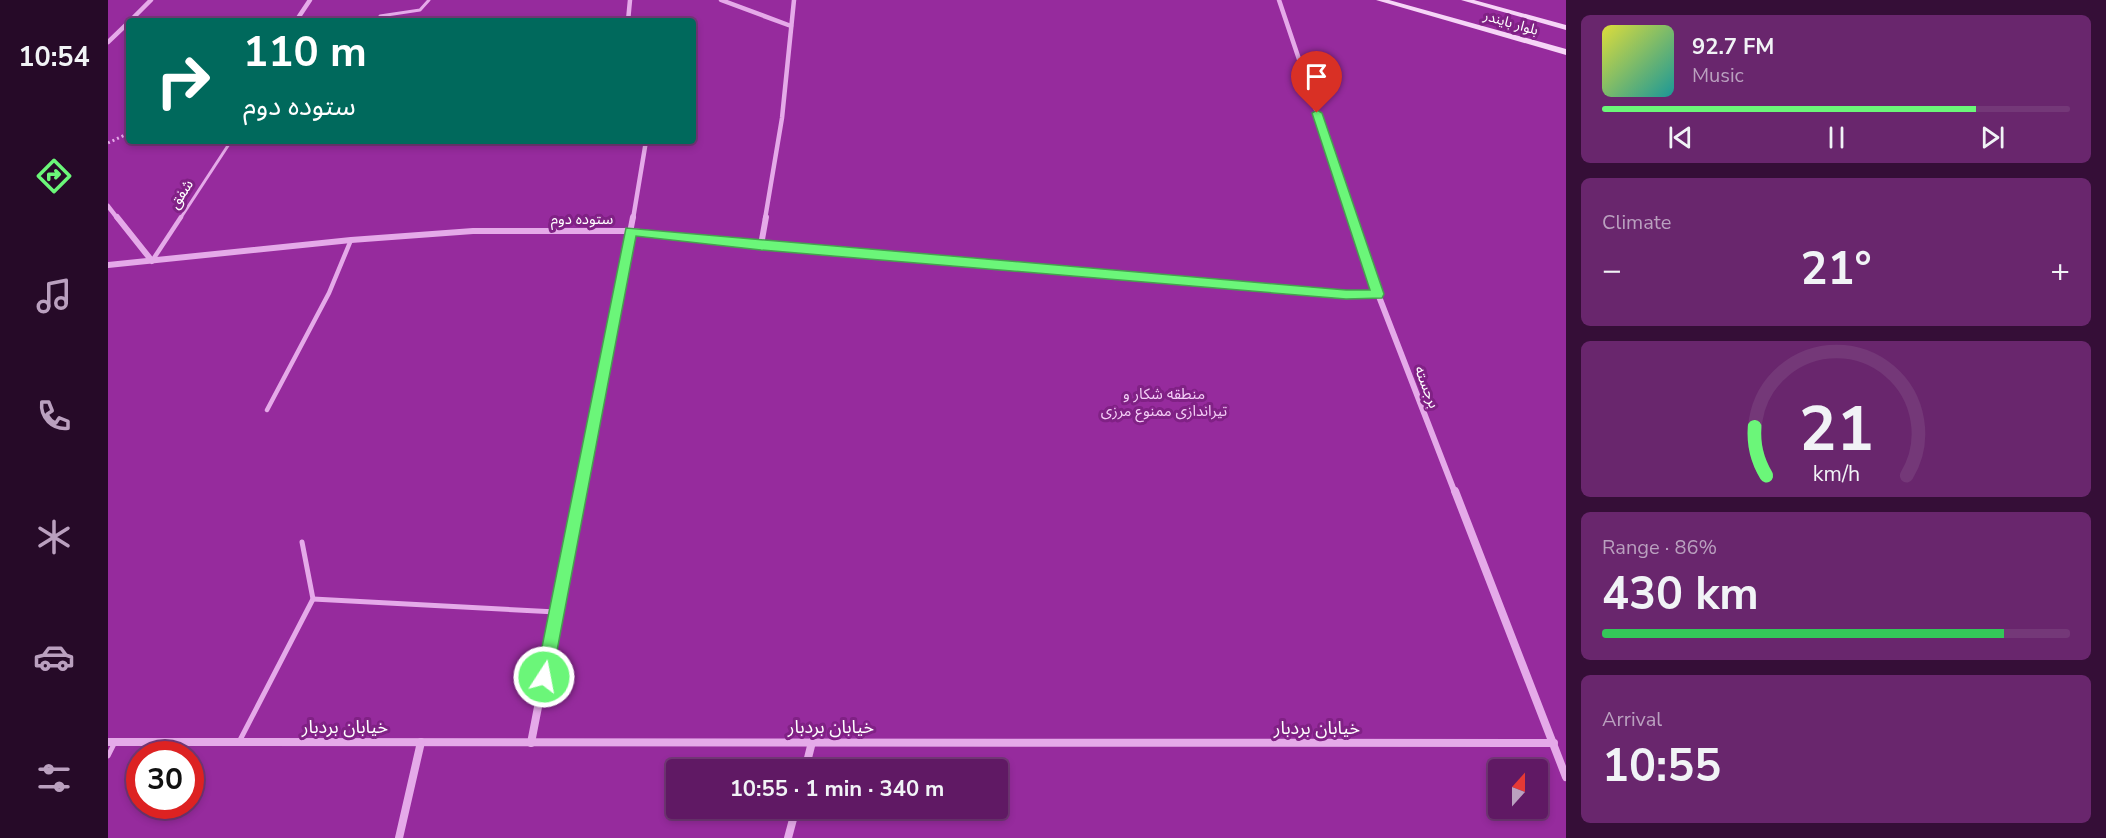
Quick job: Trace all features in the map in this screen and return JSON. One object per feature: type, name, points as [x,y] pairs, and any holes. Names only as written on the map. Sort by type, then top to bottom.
[{"type":"street","points":[[134,18],[151,0]]},
{"type":"street","points":[[298,18],[310,0]]},
{"type":"street","points":[[628,18],[630,0]]},
{"type":"street","points":[[721,0],[791,26]]},
{"type":"street","points":[[761,245],[782,118],[794,0]]},
{"type":"street","name":"برجسته","points":[[1279,0],[1378,294],[1566,777]]},
{"type":"street","name":"بلوار بایندر","points":[[1380,0],[1566,52]]},
{"type":"street","name":"بلوار بایندر","points":[[1465,0],[1566,28]]},
{"type":"street","points":[[108,42],[126,26]]},
{"type":"street","points":[[531,742],[631,231],[646,144]]},
{"type":"street","points":[[108,206],[152,261]]},
{"type":"street","name":"ستوده دوم","points":[[108,265],[351,240],[473,231],[631,231],[761,245],[1346,295],[1378,294]]},
{"type":"street","name":"خیابان بردبار","points":[[112,742],[1554,743]]},
{"type":"street","points":[[399,838],[421,742]]},
{"type":"street","points":[[808,759],[812,742]]},
{"type":"street","points":[[788,838],[792,819]]},
{"type":"lane","points":[[380,16],[420,10],[429,0]]},
{"type":"lane","name":"شفق","points":[[152,261],[229,144]]},
{"type":"lane","points":[[267,410],[329,293],[351,240]]},
{"type":"lane","points":[[239,742],[313,599],[302,542]]},
{"type":"lane","points":[[313,599],[557,612]]},
{"type":"lane","points":[[108,756],[112,742]]},
{"type":"path","points":[[108,143],[126,135]]},
{"type":"green space","name":"منطقه شکار و تیراندازی ممنوع مرزی","points":[[108,0],[1566,0],[1566,838],[108,838]]},
{"type":"route","points":[[544,677],[631,231],[761,245],[1346,295],[1378,294],[1317,113]]}]
